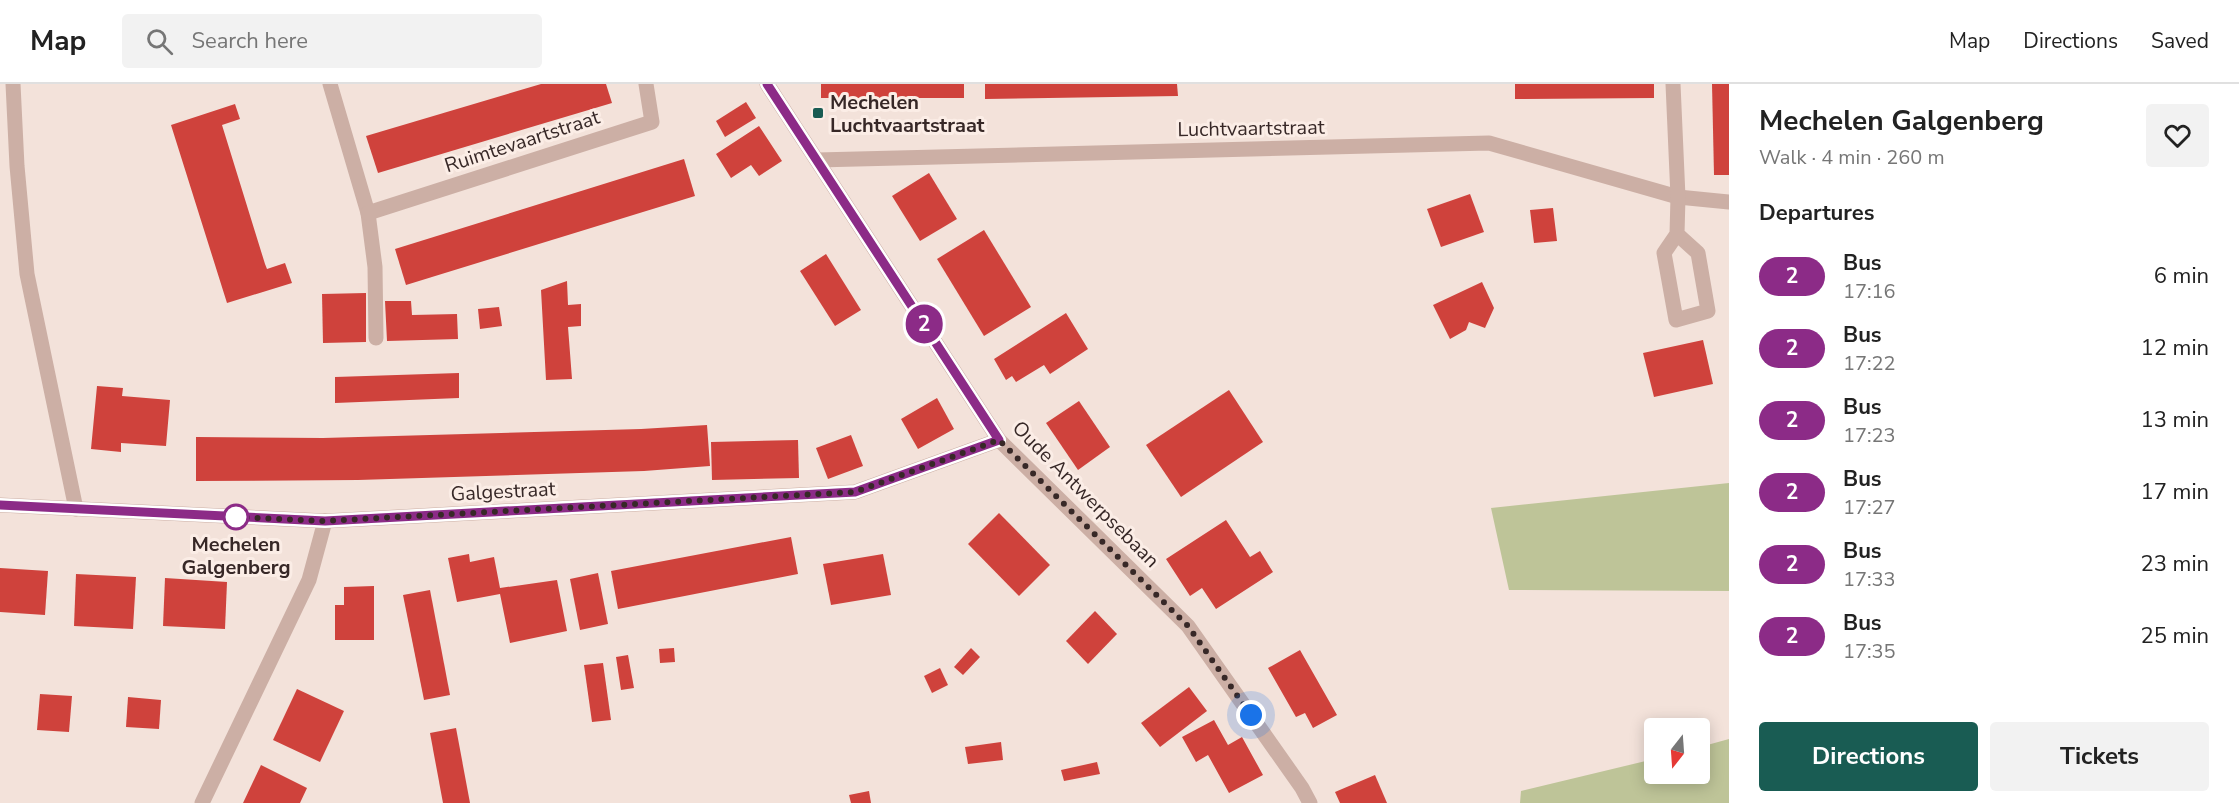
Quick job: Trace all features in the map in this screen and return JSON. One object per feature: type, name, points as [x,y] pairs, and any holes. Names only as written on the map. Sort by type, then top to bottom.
[{"type":"street","points":[[14,84],[16,166],[27,274],[76,509]]},
{"type":"street","points":[[330,84],[368,213],[375,267],[376,338]]},
{"type":"street","name":"Ruimtevaartstraat","points":[[368,213],[652,122],[646,84]]},
{"type":"street","name":"Oude Antwerpsebaan","points":[[767,84],[999,440],[1188,626],[1302,788],[1310,803]]},
{"type":"street","points":[[1672,84],[1678,197],[1677,234],[1664,253],[1676,320],[1708,311],[1698,253],[1677,234]]},
{"type":"street","name":"Luchtvaartstraat","points":[[817,160],[1489,143],[1678,197],[1729,202]]},
{"type":"street","name":"Galgestraat","points":[[0,505],[325,521],[855,492],[999,440]]},
{"type":"street","points":[[202,803],[309,580],[325,521]]},
{"type":"green space","points":[[1729,483],[1729,591],[1509,590],[1491,508]]},
{"type":"green space","points":[[1729,739],[1729,803],[1520,803],[1521,791],[1644,761],[1644,784],[1710,784],[1710,744]]},
{"type":"building","points":[[541,84],[606,84],[612,103],[378,173],[366,136]]},
{"type":"building","points":[[821,84],[964,84],[964,98],[821,98]]},
{"type":"building","points":[[985,84],[1177,84],[1178,96],[985,99]]},
{"type":"building","points":[[1515,84],[1654,84],[1654,98],[1515,99]]},
{"type":"building","points":[[1712,84],[1729,84],[1729,175],[1714,175]]},
{"type":"building","points":[[746,102],[756,118],[725,137],[716,121]]},
{"type":"building","points":[[235,104],[240,119],[222,125],[265,264],[267,269],[285,263],[292,283],[227,303],[171,125]]},
{"type":"building","points":[[759,126],[782,161],[759,176],[751,165],[731,178],[716,154]]},
{"type":"building","points":[[684,159],[695,196],[406,285],[395,249]]},
{"type":"building","points":[[929,173],[957,219],[920,241],[892,196]]},
{"type":"building","points":[[1470,194],[1484,232],[1441,247],[1427,209]]},
{"type":"building","points":[[1553,208],[1557,241],[1534,243],[1530,210]]},
{"type":"building","points":[[984,230],[1031,307],[984,336],[937,259]]},
{"type":"building","points":[[826,254],[861,310],[835,326],[800,271]]},
{"type":"building","points":[[567,281],[568,305],[581,304],[581,326],[568,327],[572,379],[546,380],[541,290]]},
{"type":"building","points":[[1482,282],[1494,308],[1485,328],[1469,322],[1466,330],[1450,339],[1433,305]]},
{"type":"building","points":[[366,293],[366,342],[323,343],[322,294]]},
{"type":"building","points":[[385,301],[411,301],[412,315],[457,314],[458,339],[387,341]]},
{"type":"building","points":[[499,307],[502,326],[480,329],[478,309]]},
{"type":"building","points":[[1066,313],[1088,349],[1050,374],[1044,365],[1016,382],[1012,376],[1006,380],[994,359]]},
{"type":"building","points":[[1703,340],[1713,384],[1654,397],[1643,353]]},
{"type":"building","points":[[459,373],[459,398],[335,403],[335,377]]},
{"type":"building","points":[[97,386],[123,388],[122,396],[170,400],[166,446],[121,443],[121,452],[91,449]]},
{"type":"building","points":[[1229,390],[1263,442],[1181,497],[1146,445]]},
{"type":"building","points":[[937,398],[954,429],[918,449],[901,419]]},
{"type":"building","points":[[1079,401],[1110,447],[1078,470],[1046,423]]},
{"type":"building","points":[[707,425],[710,466],[644,471],[358,480],[196,481],[196,437],[323,438]]},
{"type":"building","points":[[851,435],[863,466],[828,479],[816,448]]},
{"type":"building","points":[[798,440],[799,478],[712,480],[711,442]]},
{"type":"building","points":[[999,513],[1050,565],[1019,596],[968,544]]},
{"type":"building","points":[[1226,520],[1250,557],[1260,551],[1273,572],[1216,609],[1202,588],[1190,596],[1166,559]]},
{"type":"building","points":[[791,537],[798,574],[618,609],[611,571]]},
{"type":"building","points":[[469,554],[470,562],[494,557],[500,588],[557,580],[567,631],[510,643],[500,594],[457,602],[448,558]]},
{"type":"building","points":[[883,554],[891,595],[831,605],[823,564]]},
{"type":"building","points":[[0,568],[48,571],[45,615],[0,612]]},
{"type":"building","points":[[598,573],[608,624],[580,630],[570,579]]},
{"type":"building","points":[[76,574],[136,577],[133,629],[74,626]]},
{"type":"building","points":[[165,578],[227,582],[225,629],[163,626]]},
{"type":"building","points":[[374,586],[374,640],[335,640],[335,605],[344,605],[344,587]]},
{"type":"building","points":[[430,590],[450,695],[424,700],[403,595]]},
{"type":"building","points":[[1095,611],[1117,634],[1088,664],[1066,641]]},
{"type":"building","points":[[674,648],[675,662],[660,663],[659,649]]},
{"type":"building","points":[[971,648],[980,657],[963,675],[954,667]]},
{"type":"building","points":[[1300,650],[1337,715],[1313,728],[1305,713],[1296,717],[1268,668]]},
{"type":"building","points":[[628,655],[634,688],[621,690],[616,657]]},
{"type":"building","points":[[603,663],[611,720],[592,722],[584,665]]},
{"type":"building","points":[[940,668],[948,685],[932,693],[924,676]]},
{"type":"building","points":[[1189,687],[1207,711],[1160,747],[1141,723]]},
{"type":"building","points":[[297,689],[344,711],[320,762],[273,740]]},
{"type":"building","points":[[40,694],[72,696],[69,732],[37,730]]},
{"type":"building","points":[[128,697],[161,700],[159,729],[126,727]]},
{"type":"building","points":[[1214,720],[1228,745],[1242,737],[1263,775],[1229,793],[1208,755],[1196,762],[1182,737]]},
{"type":"building","points":[[456,728],[470,803],[443,803],[430,733]]},
{"type":"building","points":[[1001,742],[1003,760],[968,764],[965,747]]},
{"type":"building","points":[[1097,762],[1100,774],[1064,781],[1061,770]]},
{"type":"building","points":[[261,765],[307,788],[300,803],[243,803]]},
{"type":"building","points":[[1375,775],[1387,803],[1340,803],[1335,792]]},
{"type":"building","points":[[869,791],[871,803],[851,803],[849,795]]},
{"type":"bus line","name":"2","points":[[0,505],[325,521],[855,492],[999,440],[767,84]]},
{"type":"place","name":"Mechelen Luchtvaartstraat","points":[[818,113]]},
{"type":"place","name":"Mechelen Galgenberg","points":[[236,517]]},
{"type":"route","points":[[236,517],[234,517],[325,521],[855,492],[999,440],[1188,626],[1251,715]]}]
